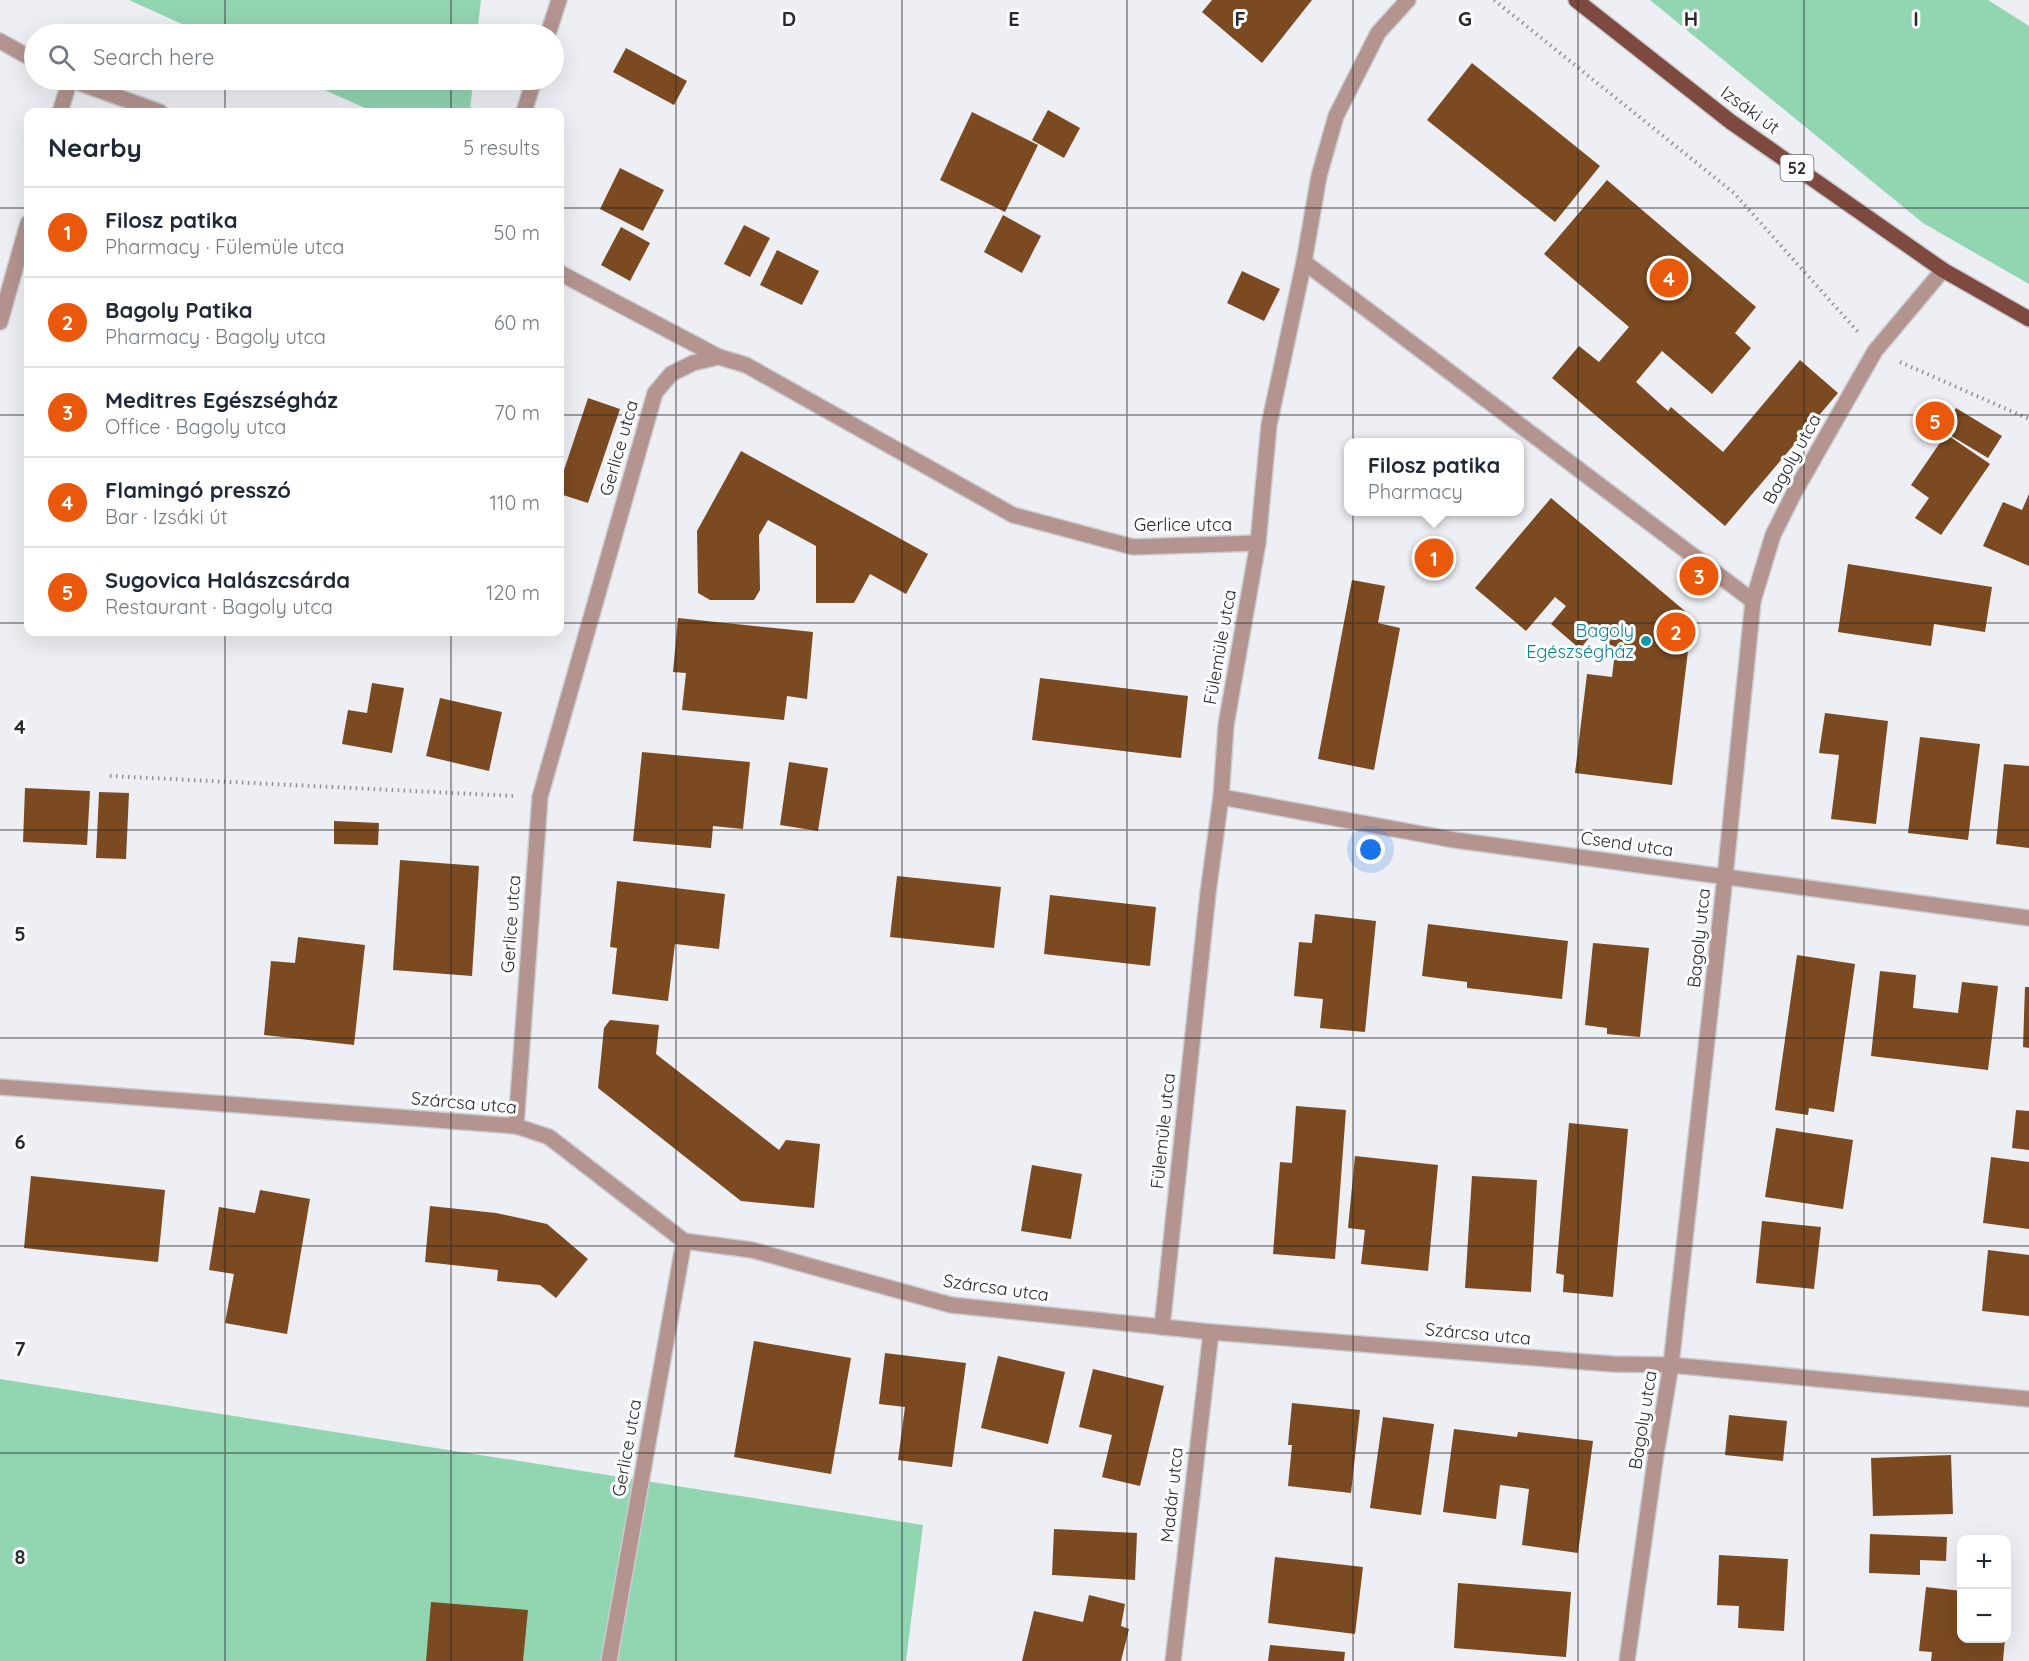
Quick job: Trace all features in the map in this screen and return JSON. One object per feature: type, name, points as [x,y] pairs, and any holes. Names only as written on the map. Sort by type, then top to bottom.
[{"type":"main road","name":"Izsáki út","points":[[1576,0],[1731,122],[1943,270],[2029,319]]},
{"type":"street","points":[[551,24],[559,0]]},
{"type":"street","name":"Fülemüle utca","points":[[1162,1328],[1206,904],[1221,797],[1226,725],[1258,543],[1269,425],[1304,262],[1319,176],[1336,116],[1378,33],[1408,0]]},
{"type":"street","points":[[0,41],[24,54]]},
{"type":"street","points":[[61,108],[67,90]]},
{"type":"street","points":[[98,90],[149,108]]},
{"type":"street","points":[[525,108],[531,90]]},
{"type":"street","points":[[0,322],[24,237]]},
{"type":"street","points":[[1304,262],[1753,601]]},
{"type":"street","name":"Bagoly utca","points":[[1627,1661],[1671,1365],[1753,601],[1778,525],[1875,351],[1943,270]]},
{"type":"street","points":[[564,275],[719,357]]},
{"type":"street","name":"Gerlice utca","points":[[516,1126],[540,797],[655,393],[671,374],[693,363],[719,357],[746,364],[1013,515],[1133,547],[1258,543]]},
{"type":"street","name":"Csend utca","points":[[1221,797],[1454,840],[2029,918]]},
{"type":"street","name":"Szárcsa utca","points":[[0,1087],[516,1126],[549,1137],[684,1241],[752,1250],[951,1305],[1162,1328],[1611,1364],[1671,1365],[2029,1399]]},
{"type":"street","name":"Gerlice utca","points":[[609,1661],[684,1241]]},
{"type":"street","name":"Madár utca","points":[[1173,1661],[1210,1332]]},
{"type":"path","points":[[1494,0],[1734,193],[1875,351],[2029,419]]},
{"type":"path","points":[[110,776],[540,797]]},
{"type":"green space","points":[[129,0],[481,0],[478,24],[182,24]]},
{"type":"green space","points":[[1650,0],[1988,0],[2029,26],[2029,284],[1923,223]]},
{"type":"green space","points":[[324,90],[472,90],[470,108],[365,108]]},
{"type":"green space","points":[[0,1379],[923,1525],[906,1661],[0,1661]]},
{"type":"building","points":[[1212,0],[1312,0],[1262,63],[1202,12]]},
{"type":"building","points":[[626,48],[687,81],[674,105],[613,72]]},
{"type":"building","points":[[1472,63],[1600,166],[1555,222],[1427,120]]},
{"type":"building","points":[[1048,110],[1080,128],[1064,158],[1032,140]]},
{"type":"building","points":[[972,112],[1038,145],[1005,212],[940,180]]},
{"type":"building","points":[[620,168],[664,190],[643,231],[600,209]]},
{"type":"building","points":[[1607,180],[1756,307],[1735,333],[1751,348],[1712,394],[1662,351],[1636,382],[1668,411],[1671,407],[1723,452],[1800,360],[1838,393],[1725,526],[1552,378],[1579,346],[1599,362],[1629,327],[1544,254]]},
{"type":"building","points":[[1003,215],[1041,236],[1022,273],[984,252]]},
{"type":"building","points":[[744,225],[770,238],[750,277],[724,264]]},
{"type":"building","points":[[621,227],[650,243],[630,281],[601,265]]},
{"type":"building","points":[[777,250],[819,271],[802,305],[760,285]]},
{"type":"building","points":[[1242,271],[1280,289],[1264,321],[1227,303]]},
{"type":"building","points":[[588,398],[620,409],[588,503],[564,495],[564,470]]},
{"type":"building","points":[[1956,408],[2002,436],[1988,458],[1943,431]]},
{"type":"building","points":[[1946,434],[1990,464],[1941,535],[1915,518],[1929,498],[1911,485]]},
{"type":"building","points":[[741,451],[928,554],[906,594],[870,574],[854,603],[816,603],[816,546],[768,520],[759,535],[760,590],[754,600],[710,600],[698,593],[697,531]]},
{"type":"building","points":[[2029,494],[2029,566],[1983,546],[2003,502],[2022,510]]},
{"type":"building","name":"Bagoly Egészségház","points":[[1551,498],[1692,617],[1672,785],[1575,773],[1587,674],[1612,677],[1615,652],[1593,633],[1580,649],[1551,624],[1566,606],[1555,597],[1526,631],[1475,588]]},
{"type":"building","points":[[1848,564],[1992,587],[1985,632],[1934,624],[1931,646],[1838,632]]},
{"type":"building","points":[[1352,580],[1385,586],[1378,623],[1400,628],[1374,770],[1318,759]]},
{"type":"building","points":[[678,618],[813,632],[807,699],[787,696],[784,720],[682,710],[686,673],[673,672]]},
{"type":"building","points":[[1040,678],[1188,696],[1181,758],[1032,740]]},
{"type":"building","points":[[372,683],[404,688],[392,753],[342,744],[348,710],[367,713]]},
{"type":"building","points":[[440,698],[502,712],[489,771],[426,756]]},
{"type":"building","points":[[1825,713],[1888,721],[1876,824],[1831,819],[1839,755],[1819,753]]},
{"type":"building","points":[[1920,737],[1980,744],[1968,840],[1908,833]]},
{"type":"building","points":[[642,752],[750,762],[743,829],[713,826],[711,848],[633,841]]},
{"type":"building","points":[[789,762],[828,768],[818,831],[780,825]]},
{"type":"building","points":[[2004,764],[2029,766],[2029,848],[1996,844]]},
{"type":"building","points":[[25,788],[90,791],[87,845],[23,842]]},
{"type":"building","points":[[99,792],[129,793],[126,859],[96,858]]},
{"type":"building","points":[[334,821],[379,823],[378,845],[334,844]]},
{"type":"building","points":[[400,860],[479,866],[472,976],[393,970]]},
{"type":"building","points":[[897,876],[1001,887],[994,948],[890,937]]},
{"type":"building","points":[[617,881],[725,894],[719,949],[675,944],[668,1001],[612,994],[617,948],[610,947]]},
{"type":"building","points":[[1050,895],[1156,907],[1150,966],[1044,954]]},
{"type":"building","points":[[1315,914],[1376,921],[1365,1032],[1320,1028],[1323,999],[1294,996],[1299,942],[1312,943]]},
{"type":"building","points":[[1428,924],[1568,941],[1562,999],[1467,988],[1467,982],[1422,976]]},
{"type":"building","points":[[298,937],[365,945],[354,1045],[264,1035],[271,961],[295,963]]},
{"type":"building","points":[[1593,943],[1649,948],[1640,1037],[1607,1034],[1607,1028],[1585,1025]]},
{"type":"building","points":[[1797,955],[1855,964],[1834,1112],[1809,1108],[1808,1115],[1775,1110]]},
{"type":"building","points":[[1880,971],[1916,975],[1913,1008],[1958,1013],[1962,982],[1998,986],[1988,1070],[1871,1056]]},
{"type":"building","points":[[2025,987],[2029,987],[2029,1048],[2023,1047]]},
{"type":"building","points":[[610,1020],[659,1025],[656,1054],[779,1150],[786,1140],[820,1144],[814,1208],[741,1201],[598,1088],[604,1028]]},
{"type":"building","points":[[1296,1106],[1346,1110],[1335,1259],[1273,1254],[1280,1162],[1292,1163]]},
{"type":"building","points":[[2016,1110],[2029,1111],[2029,1150],[2012,1148]]},
{"type":"building","points":[[1569,1123],[1628,1129],[1613,1297],[1563,1292],[1564,1275],[1556,1273]]},
{"type":"building","points":[[1776,1128],[1853,1140],[1843,1209],[1765,1197]]},
{"type":"building","points":[[1355,1156],[1438,1165],[1428,1271],[1361,1264],[1365,1230],[1348,1228]]},
{"type":"building","points":[[1991,1157],[2029,1162],[2029,1229],[1983,1223]]},
{"type":"building","points":[[1032,1165],[1082,1174],[1071,1239],[1021,1231]]},
{"type":"building","points":[[31,1176],[165,1190],[158,1262],[24,1248]]},
{"type":"building","points":[[1472,1176],[1537,1180],[1531,1292],[1465,1288]]},
{"type":"building","points":[[260,1190],[310,1199],[287,1334],[225,1323],[234,1274],[209,1270],[219,1207],[255,1213]]},
{"type":"building","points":[[430,1206],[496,1213],[547,1224],[588,1259],[556,1298],[540,1285],[497,1281],[498,1270],[425,1262]]},
{"type":"building","points":[[1762,1221],[1821,1227],[1814,1289],[1756,1283]]},
{"type":"building","points":[[1988,1250],[2029,1255],[2029,1316],[1982,1311]]},
{"type":"building","points":[[754,1341],[851,1358],[831,1474],[734,1457]]},
{"type":"building","points":[[885,1353],[966,1363],[952,1467],[898,1460],[905,1407],[879,1404]]},
{"type":"building","points":[[998,1356],[1065,1372],[1048,1444],[981,1428]]},
{"type":"building","points":[[1093,1369],[1164,1386],[1140,1486],[1102,1477],[1112,1435],[1079,1427]]},
{"type":"building","points":[[1292,1403],[1360,1410],[1351,1493],[1288,1486],[1292,1445],[1288,1445]]},
{"type":"building","points":[[1729,1415],[1787,1421],[1783,1461],[1725,1455]]},
{"type":"building","points":[[1383,1417],[1434,1424],[1421,1515],[1370,1508]]},
{"type":"building","points":[[1454,1429],[1517,1437],[1518,1432],[1593,1441],[1578,1553],[1522,1545],[1529,1489],[1500,1485],[1496,1519],[1443,1512]]},
{"type":"building","points":[[1951,1455],[1953,1514],[1873,1516],[1871,1458]]},
{"type":"building","points":[[1054,1529],[1137,1533],[1135,1580],[1052,1575]]},
{"type":"building","points":[[1870,1534],[1947,1537],[1946,1561],[1920,1560],[1920,1575],[1869,1573]]},
{"type":"building","points":[[1719,1555],[1788,1559],[1784,1631],[1738,1628],[1739,1606],[1717,1605]]},
{"type":"building","points":[[1275,1557],[1363,1567],[1355,1634],[1268,1623]]},
{"type":"building","points":[[1458,1583],[1571,1592],[1566,1657],[1454,1648]]},
{"type":"building","points":[[1926,1587],[1957,1590],[1957,1643],[2005,1643],[2003,1661],[1931,1661],[1932,1652],[1919,1651]]},
{"type":"building","points":[[1089,1595],[1125,1604],[1121,1626],[1129,1629],[1121,1661],[1022,1661],[1034,1611],[1083,1622]]},
{"type":"building","points":[[431,1602],[528,1610],[523,1661],[426,1661]]},
{"type":"building","points":[[1270,1645],[1345,1652],[1344,1661],[1268,1661]]},
{"type":"place","name":"Flamingó presszó","points":[[1669,278]]},
{"type":"place","name":"Sugovica Halászcsárda","points":[[1935,421]]},
{"type":"place","name":"Filosz patika","points":[[1434,558]]},
{"type":"place","name":"Meditres Egészségház","points":[[1699,576]]},
{"type":"place","name":"Bagoly Patika","points":[[1676,632]]},
{"type":"place","name":"Bagoly Egészségház","points":[[1646,641]]}]
